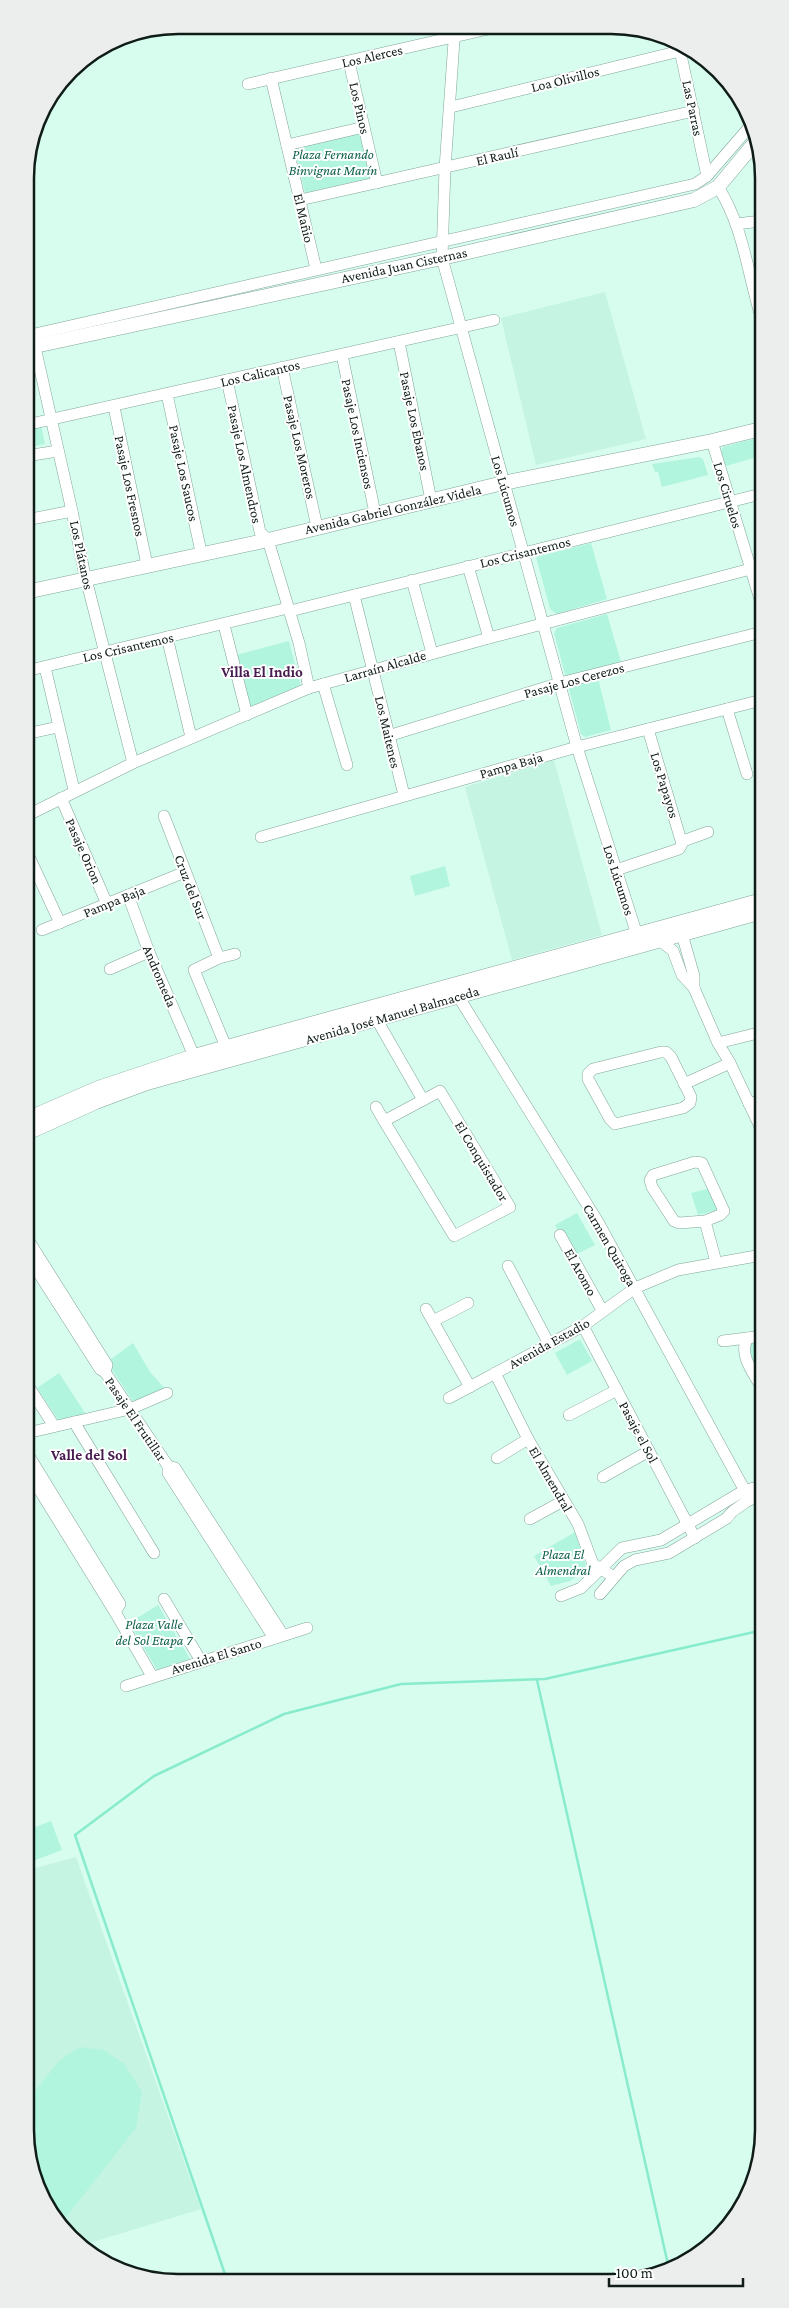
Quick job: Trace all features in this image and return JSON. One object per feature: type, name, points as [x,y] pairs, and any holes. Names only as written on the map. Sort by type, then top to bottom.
[{"type":"main road","name":"Avenida Juan Cisternas","points":[[34,343],[442,258],[694,200],[718,187],[751,147]]},
{"type":"main road","name":"Avenida Gabriel González Videla","points":[[34,590],[201,552],[268,540],[503,484],[755,430]]},
{"type":"main road","name":"Avenida José Manuel Balmaceda","points":[[34,1116],[98,1088],[194,1056],[638,940],[681,928],[755,902]]},
{"type":"main road","name":"Avenida José Manuel Balmaceda","points":[[34,1130],[96,1102],[147,1083],[377,1020],[638,940],[661,941],[681,928],[755,913]]},
{"type":"street","name":"Los Alerces","points":[[248,84],[349,62],[447,34]]},
{"type":"street","name":"Los Lúcumos","points":[[454,34],[451,107],[445,168],[442,258],[577,747],[638,940]]},
{"type":"street","name":"Loa Olivillos","points":[[451,107],[672,48]]},
{"type":"street","name":"Las Parras","points":[[680,52],[707,176]]},
{"type":"street","name":"Los Pinos","points":[[349,62],[378,183]]},
{"type":"street","name":"El Mañio","points":[[271,78],[316,269]]},
{"type":"street","name":"El Raulí","points":[[300,200],[694,111]]},
{"type":"street","points":[[287,145],[364,127]]},
{"type":"street","name":"Avenida Juan Cisternas","points":[[34,343],[316,269],[695,184],[707,176],[747,130]]},
{"type":"street","points":[[718,187],[726,199],[736,224],[755,286]]},
{"type":"street","points":[[736,224],[755,222]]},
{"type":"street","name":"Los Calicantos","points":[[34,423],[114,407],[494,320]]},
{"type":"street","name":"Pasaje Los Ebanos","points":[[399,342],[431,500]]},
{"type":"street","name":"Pasaje Los Inciensos","points":[[342,355],[375,513]]},
{"type":"street","name":"Los Plátanos","points":[[34,360],[52,419],[86,578],[133,763]]},
{"type":"street","name":"Pasaje Los Moreros","points":[[282,367],[317,527]]},
{"type":"street","name":"Pasaje Los Almendros","points":[[227,380],[260,532],[268,540],[289,610],[309,688]]},
{"type":"street","name":"Pasaje Los Saucos","points":[[167,394],[201,552]]},
{"type":"street","name":"Pasaje Los Fresnos","points":[[114,407],[147,565]]},
{"type":"street","name":"Los Ciruelos","points":[[712,441],[730,502],[755,565]]},
{"type":"street","points":[[34,455],[58,451]]},
{"type":"street","name":"Los Crisantemos","points":[[34,669],[289,610],[755,496]]},
{"type":"street","points":[[34,518],[72,511]]},
{"type":"street","points":[[468,566],[489,638]]},
{"type":"street","name":"Larraín Alcalde","points":[[34,812],[74,790],[133,763],[309,688],[432,653],[755,568]]},
{"type":"street","points":[[412,580],[432,653]]},
{"type":"street","name":"Los Maitenes","points":[[354,594],[404,795]]},
{"type":"street","points":[[224,625],[247,715]]},
{"type":"street","name":"Pasaje Los Cerezos","points":[[388,736],[560,682],[755,634]]},
{"type":"street","points":[[167,637],[191,737]]},
{"type":"street","points":[[45,667],[74,790]]},
{"type":"street","points":[[323,684],[347,765]]},
{"type":"street","name":"Pampa Baja","points":[[261,837],[577,747],[755,702]]},
{"type":"street","points":[[727,710],[747,774]]},
{"type":"street","points":[[34,732],[58,727]]},
{"type":"street","name":"Los Papayos","points":[[648,728],[682,841]]},
{"type":"street","name":"Pasaje Orion","points":[[61,798],[107,904]]},
{"type":"street","name":"Cruz del Sur","points":[[164,816],[219,958]]},
{"type":"street","points":[[616,870],[679,849],[682,841],[708,832]]},
{"type":"street","points":[[34,867],[60,923]]},
{"type":"street","name":"Pampa Baja","points":[[42,930],[185,872]]},
{"type":"street","name":"Andromeda","points":[[128,895],[149,952],[194,1056]]},
{"type":"street","points":[[681,928],[694,976],[694,988]]},
{"type":"street","points":[[661,941],[673,951],[682,974],[694,988],[718,1044],[730,1063],[755,1116]]},
{"type":"street","points":[[110,969],[149,952]]},
{"type":"street","points":[[226,1047],[194,970],[219,958],[235,954]]},
{"type":"street","name":"Carmen Quiroga","points":[[458,996],[598,1222],[748,1495]]},
{"type":"street","points":[[377,1020],[423,1100]]},
{"type":"street","points":[[718,1044],[755,1034]]},
{"type":"street","points":[[666,1052],[671,1057],[684,1084],[691,1097],[690,1103],[683,1108],[615,1124],[610,1120],[588,1079],[588,1074],[593,1069],[666,1052]]},
{"type":"street","points":[[684,1084],[730,1063]]},
{"type":"street","name":"El Conquistador","points":[[376,1107],[384,1121],[454,1236],[510,1207],[440,1091],[384,1121]]},
{"type":"street","points":[[749,1104],[755,1102]]},
{"type":"street","points":[[695,1162],[702,1163],[724,1211],[720,1215],[705,1220],[679,1223],[674,1221],[652,1187],[650,1180],[653,1175],[695,1162]]},
{"type":"street","points":[[705,1220],[716,1262]]},
{"type":"street","name":"El Aromo","points":[[560,1235],[602,1310]]},
{"type":"street","name":"Avenida Estadio","points":[[449,1398],[583,1326],[602,1310],[635,1288],[678,1270],[755,1256]]},
{"type":"street","name":"Pasaje El Frutillar","points":[[34,1261],[70,1313],[100,1369],[105,1372],[168,1466],[175,1468],[205,1523],[278,1637]]},
{"type":"street","points":[[508,1266],[548,1344]]},
{"type":"street","points":[[433,1321],[468,1303]]},
{"type":"street","points":[[426,1308],[470,1387]]},
{"type":"street","name":"Pasaje el Sol","points":[[583,1326],[695,1538]]},
{"type":"street","points":[[723,1341],[755,1337]]},
{"type":"street","points":[[748,1338],[744,1344],[744,1353],[755,1374]]},
{"type":"street","name":"El Almendral","points":[[495,1373],[528,1439],[580,1528],[593,1564],[614,1576]]},
{"type":"street","points":[[568,1415],[616,1390]]},
{"type":"street","points":[[34,1432],[130,1409],[167,1393]]},
{"type":"street","points":[[34,1395],[54,1426]]},
{"type":"street","points":[[74,1422],[154,1553]]},
{"type":"street","points":[[497,1458],[528,1439]]},
{"type":"street","points":[[603,1477],[650,1451]]},
{"type":"street","points":[[34,1466],[69,1530]]},
{"type":"street","points":[[34,1480],[120,1604],[115,1612],[152,1676]]},
{"type":"street","points":[[561,1596],[581,1588],[622,1548],[661,1540],[688,1524],[755,1490]]},
{"type":"street","points":[[600,1594],[624,1566],[634,1560],[669,1552],[695,1538],[727,1518],[748,1495]]},
{"type":"street","points":[[530,1519],[563,1501]]},
{"type":"street","points":[[164,1599],[201,1661]]},
{"type":"street","name":"Avenida El Santo","points":[[126,1686],[152,1676],[306,1628]]},
{"type":"shaded area","points":[[605,292],[646,439],[536,465],[501,318]]},
{"type":"shaded area","points":[[554,760],[602,935],[512,960],[465,787]]},
{"type":"shaded area","points":[[76,1857],[201,2209],[89,2243],[76,2232],[53,2202],[41,2176],[34,2139],[34,1868]]},
{"type":"green space","name":"Plaza Fernando Binvignat Marín","points":[[360,131],[371,178],[305,193],[294,146]]},
{"type":"green space","points":[[41,425],[45,444],[34,446],[34,427]]},
{"type":"green space","points":[[755,439],[755,458],[726,466],[721,451],[723,447]]},
{"type":"green space","points":[[699,457],[703,459],[708,475],[662,487],[658,472],[655,472],[652,464]]},
{"type":"green space","points":[[591,543],[607,599],[557,614],[550,609],[536,557]]},
{"type":"green space","points":[[607,614],[621,662],[596,670],[611,730],[585,737],[581,734],[554,633],[557,628]]},
{"type":"green space","points":[[289,641],[301,687],[249,708],[236,655]]},
{"type":"green space","points":[[445,866],[450,886],[415,896],[410,876]]},
{"type":"green space","points":[[711,1188],[719,1210],[698,1215],[691,1193]]},
{"type":"green space","points":[[577,1213],[595,1245],[573,1256],[555,1225]]},
{"type":"green space","points":[[580,1339],[592,1361],[567,1375],[555,1353]]},
{"type":"green space","points":[[133,1343],[150,1372],[166,1390],[134,1403],[107,1362]]},
{"type":"green space","points":[[750,1343],[755,1343],[755,1368],[747,1352]]},
{"type":"green space","points":[[59,1373],[87,1416],[59,1421],[37,1388]]},
{"type":"green space","name":"Plaza El Almendral","points":[[575,1532],[587,1569],[570,1581],[551,1586],[534,1556]]},
{"type":"green space","name":"Plaza Valle del Sol Etapa 7","points":[[158,1605],[190,1659],[157,1670],[129,1623]]},
{"type":"green space","points":[[51,1821],[62,1850],[34,1861],[34,1828]]},
{"type":"green space","points":[[79,2047],[104,2050],[124,2064],[142,2092],[136,2128],[65,2219],[53,2202],[41,2176],[34,2139],[34,2092],[58,2062]]},
{"type":"waterway","points":[[225,2274],[75,1835],[154,1776],[284,1714],[401,1684],[545,1679],[755,1632]]},
{"type":"waterway","points":[[537,1680],[667,2262]]},
{"type":"district","name":"Villa El Indio","points":[[262,672]]},
{"type":"district","name":"Valle del Sol","points":[[89,1455]]}]
